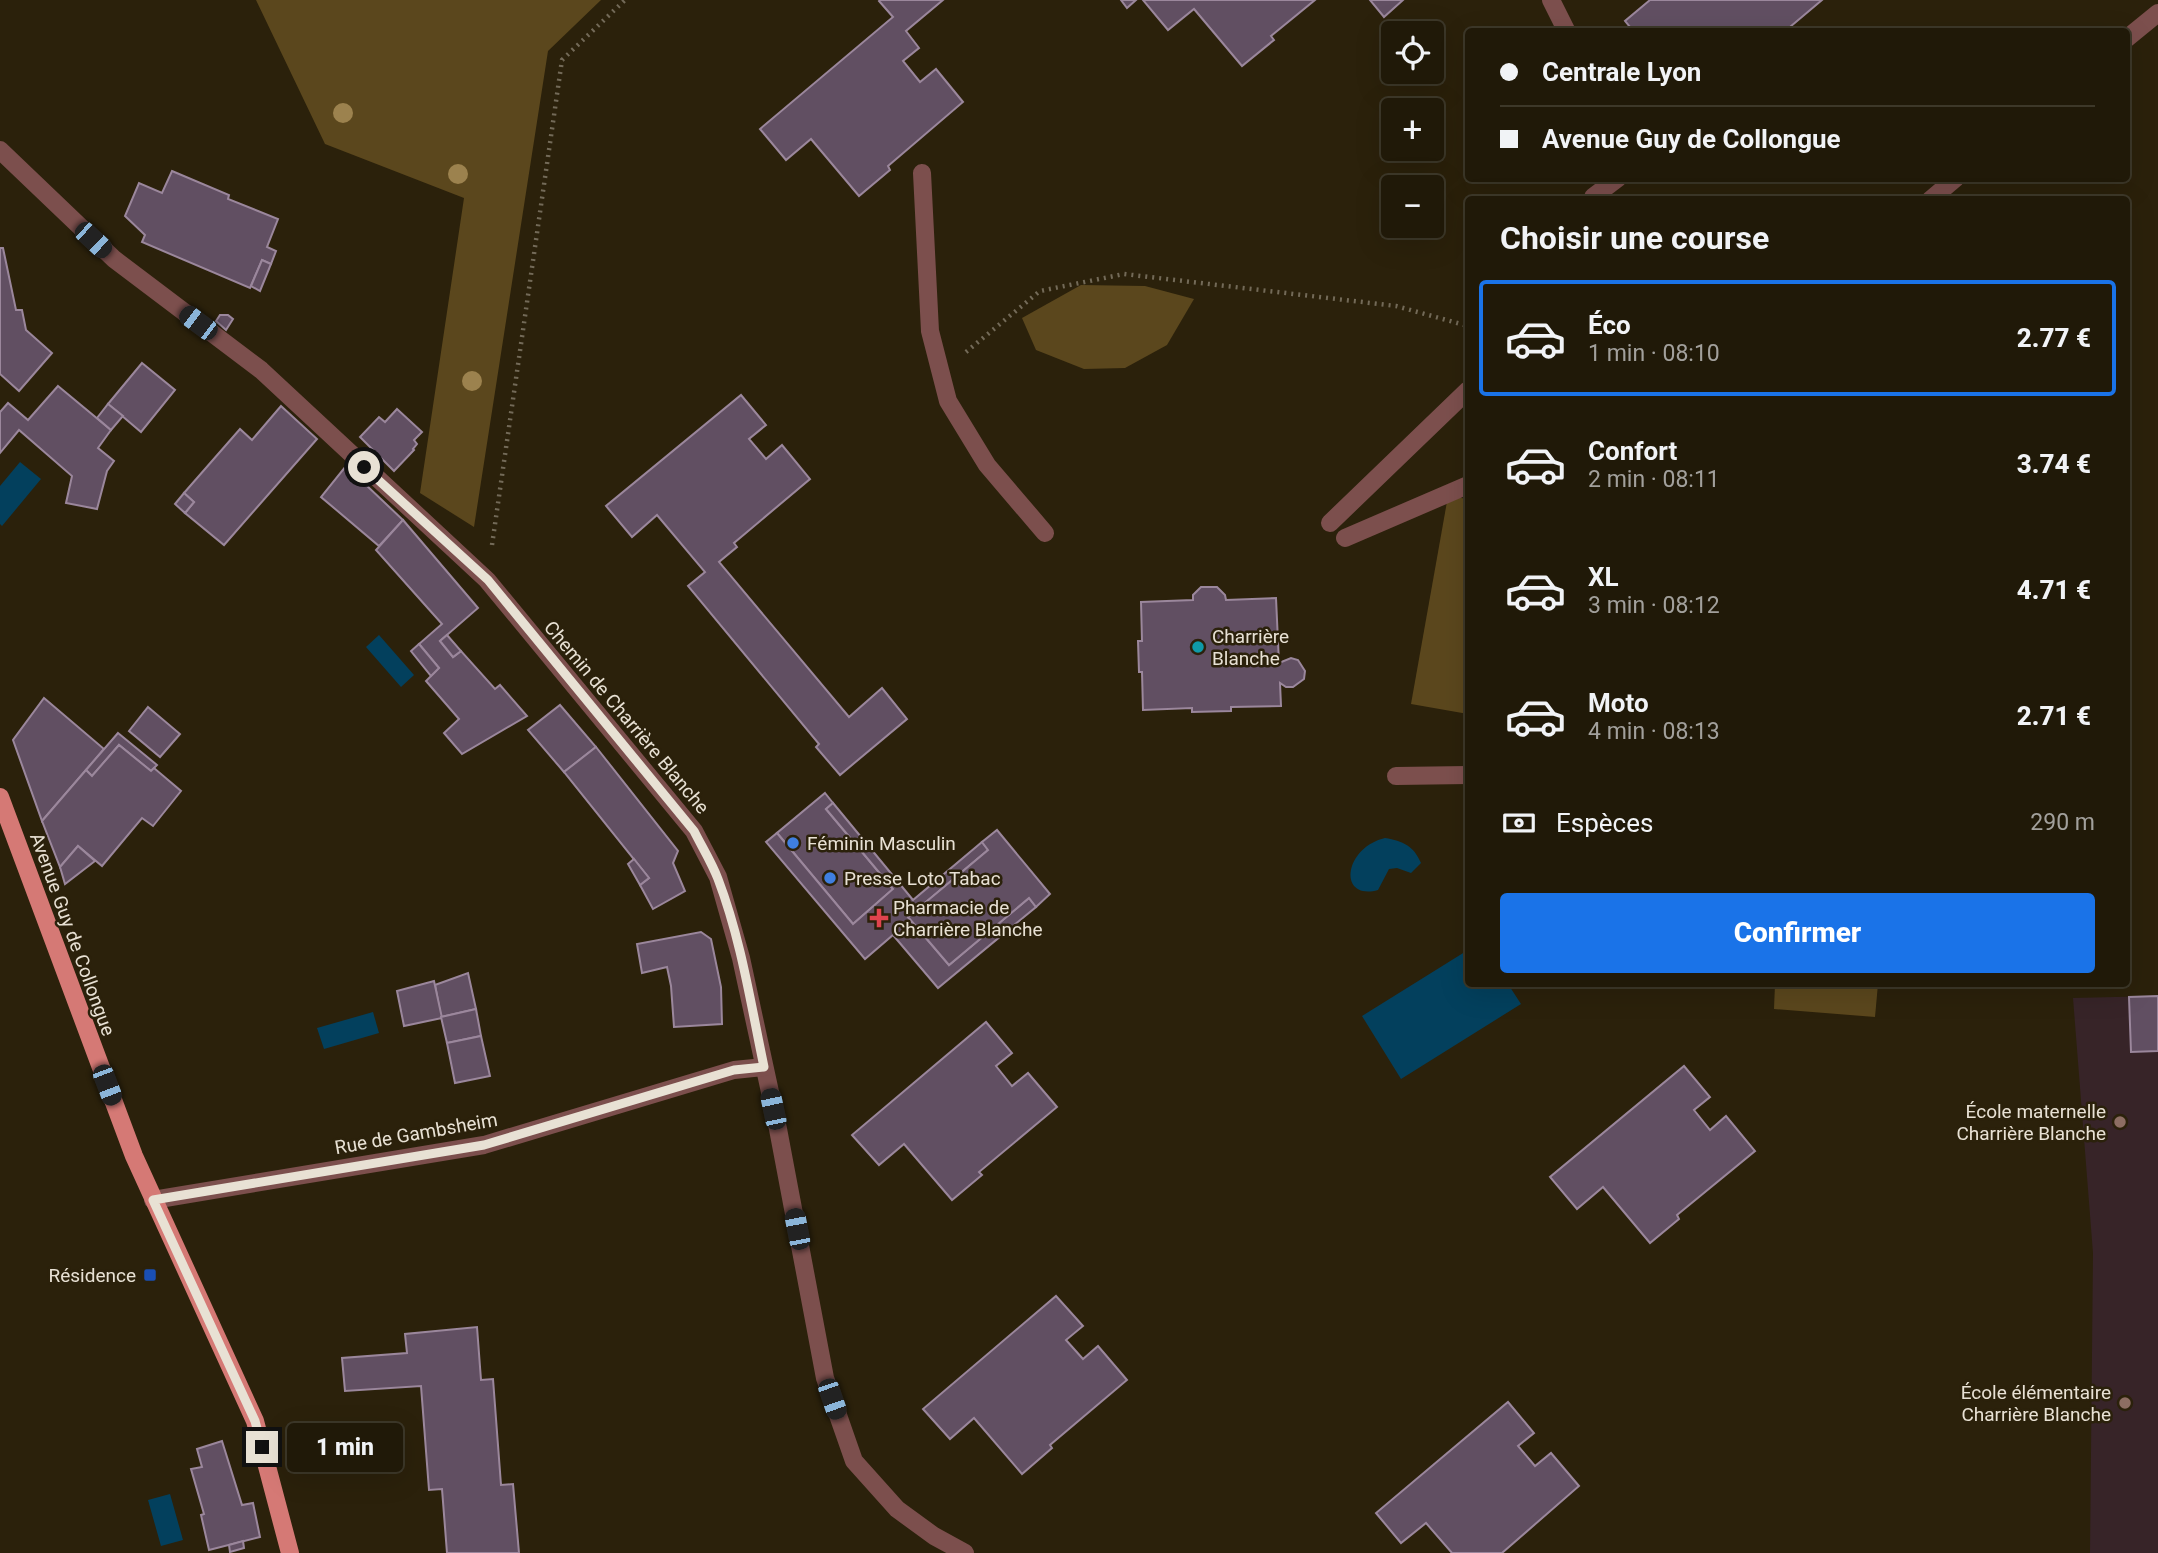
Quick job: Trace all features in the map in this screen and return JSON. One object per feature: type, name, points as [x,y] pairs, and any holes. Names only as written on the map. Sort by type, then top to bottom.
[{"type":"main road","name":"Avenue Guy de Collongue","points":[[0,797],[134,1156],[255,1421],[290,1553]]},
{"type":"street","points":[[1551,0],[1564,28]]},
{"type":"street","points":[[2130,36],[2158,13]]},
{"type":"street","name":"Chemin de Charrière Blanche","points":[[0,150],[114,259],[261,370],[488,580],[694,831],[718,877],[741,958],[825,1378],[854,1461],[897,1508],[934,1536],[965,1553]]},
{"type":"street","points":[[922,173],[930,331],[948,401],[987,465],[1045,533]]},
{"type":"street","points":[[1595,196],[1613,182]]},
{"type":"street","points":[[1935,196],[1950,182]]},
{"type":"street","points":[[1330,523],[1465,393]]},
{"type":"street","points":[[1345,538],[1465,486]]},
{"type":"street","points":[[1396,776],[1465,775]]},
{"type":"street","name":"Rue de Gambsheim","points":[[153,1200],[484,1145],[734,1070],[764,1067]]},
{"type":"path","points":[[488,580],[562,60],[625,0]]},
{"type":"path","points":[[941,372],[1040,291],[1124,274],[1396,306],[1465,325]]},
{"type":"shaded area","points":[[256,0],[601,0],[548,51],[474,527],[420,493],[464,198],[325,144]]},
{"type":"shaded area","points":[[1081,285],[1145,286],[1194,299],[1167,345],[1125,368],[1084,369],[1036,350],[1022,318]]},
{"type":"shaded area","points":[[1448,496],[1465,499],[1465,713],[1411,704]]},
{"type":"shaded area","points":[[1775,987],[1878,987],[1875,1017],[1774,1009]]},
{"type":"shaded area","points":[[2158,996],[2158,1553],[2090,1553],[2093,1253],[2073,998]]},
{"type":"water","points":[[20,462],[41,479],[2,526],[0,486]]},
{"type":"water","points":[[379,635],[414,675],[401,687],[366,647]]},
{"type":"water","points":[[1385,838],[1407,845],[1421,863],[1411,873],[1397,868],[1389,869],[1378,890],[1365,891],[1356,888],[1351,872],[1354,862],[1371,844]]},
{"type":"water","points":[[1465,952],[1465,987],[1510,987],[1521,1004],[1401,1079],[1362,1016]]},
{"type":"water","points":[[373,1012],[379,1033],[324,1049],[317,1028]]},
{"type":"water","points":[[170,1494],[183,1540],[161,1546],[148,1500]]},
{"type":"building","points":[[880,0],[943,0],[906,31],[919,48],[903,61],[920,82],[936,69],[963,102],[888,166],[890,170],[859,196],[811,139],[786,160],[760,129],[893,17]]},
{"type":"building","points":[[1121,0],[1136,0],[1127,8]]},
{"type":"building","points":[[1143,0],[1315,0],[1271,36],[1274,40],[1242,66],[1194,9],[1168,30]]},
{"type":"building","points":[[1370,0],[1403,0],[1384,17]]},
{"type":"building","points":[[1650,0],[1822,0],[1789,28],[1631,28],[1625,21]]},
{"type":"building","points":[[172,171],[229,195],[228,199],[278,219],[267,247],[276,251],[271,264],[262,260],[250,288],[142,242],[145,235],[125,216],[139,183],[162,193]]},
{"type":"building","points":[[0,248],[3,248],[16,310],[22,310],[26,330],[52,353],[19,391],[0,374]]},
{"type":"building","points":[[262,260],[271,264],[260,291],[251,286]]},
{"type":"building","points":[[220,315],[228,315],[233,319],[226,330],[216,321]]},
{"type":"building","points":[[142,363],[175,390],[141,432],[108,404]]},
{"type":"building","points":[[58,386],[111,430],[98,448],[114,461],[107,471],[97,509],[66,503],[72,476],[19,430],[0,453],[0,412],[8,403],[28,420]]},
{"type":"building","points":[[741,395],[766,425],[749,439],[766,459],[782,445],[810,479],[734,543],[737,547],[719,562],[849,717],[882,688],[907,719],[840,775],[816,747],[819,744],[688,586],[705,572],[657,515],[632,537],[606,506]]},
{"type":"building","points":[[108,404],[123,416],[111,430],[97,418]]},
{"type":"building","points":[[281,406],[317,439],[224,545],[185,513],[194,502],[184,493],[240,429],[252,440]]},
{"type":"building","points":[[397,409],[422,432],[414,440],[417,444],[414,450],[394,471],[360,437],[379,417],[385,422]]},
{"type":"building","points":[[346,466],[403,520],[379,546],[321,497]]},
{"type":"building","points":[[184,493],[194,502],[185,513],[175,504]]},
{"type":"building","points":[[403,520],[478,608],[440,641],[453,657],[461,651],[495,689],[500,685],[527,716],[462,754],[444,733],[459,719],[426,681],[439,668],[419,644],[442,624],[376,550]]},
{"type":"building","points":[[1201,587],[1217,587],[1226,600],[1276,598],[1279,663],[1291,658],[1298,660],[1305,671],[1304,679],[1293,687],[1280,683],[1281,706],[1231,707],[1231,711],[1192,712],[1192,708],[1143,710],[1138,641],[1142,641],[1141,602],[1193,600],[1193,595]]},
{"type":"building","points":[[447,635],[461,651],[453,657],[440,641]]},
{"type":"building","points":[[419,644],[439,668],[431,676],[411,651]]},
{"type":"building","points":[[44,698],[104,749],[42,821],[13,740]]},
{"type":"building","points":[[560,705],[596,747],[564,772],[528,730]]},
{"type":"building","points":[[148,707],[180,734],[160,757],[129,731]]},
{"type":"building","points":[[118,733],[157,765],[151,771],[119,745],[92,776],[86,770]]},
{"type":"building","points":[[119,745],[151,771],[154,768],[181,791],[153,826],[142,818],[102,866],[78,846],[60,867],[42,821],[86,770],[92,776]]},
{"type":"building","points":[[596,747],[678,851],[673,863],[685,891],[653,909],[640,885],[649,878],[564,772]]},
{"type":"building","points":[[825,793],[833,803],[826,809],[893,889],[853,924],[777,833]]},
{"type":"building","points":[[833,803],[913,900],[982,842],[988,850],[908,917],[949,965],[1029,898],[1036,907],[938,988],[893,935],[865,959],[766,842],[777,833],[853,924],[893,889],[826,809]]},
{"type":"building","points":[[997,830],[1050,894],[1036,907],[1029,898],[949,965],[908,917],[988,850],[982,842]]},
{"type":"building","points":[[78,846],[95,861],[65,884],[60,867]]},
{"type":"building","points":[[634,859],[649,878],[640,885],[628,864]]},
{"type":"building","points":[[701,932],[711,939],[721,987],[722,1024],[674,1027],[667,967],[642,973],[637,944]]},
{"type":"building","points":[[468,973],[476,1009],[441,1017],[435,985]]},
{"type":"building","points":[[434,981],[442,1018],[404,1026],[397,991]]},
{"type":"building","points":[[2158,996],[2158,1051],[2131,1052],[2129,997]]},
{"type":"building","points":[[476,1009],[481,1036],[447,1043],[441,1017]]},
{"type":"building","points":[[986,1022],[1012,1053],[996,1066],[1012,1086],[1028,1073],[1057,1107],[979,1172],[982,1175],[952,1200],[904,1144],[879,1165],[852,1135]]},
{"type":"building","points":[[481,1036],[490,1076],[455,1083],[447,1043]]},
{"type":"building","points":[[1684,1066],[1710,1097],[1694,1110],[1710,1130],[1726,1116],[1755,1151],[1677,1215],[1679,1219],[1650,1243],[1603,1187],[1577,1209],[1550,1177]]},
{"type":"building","points":[[1056,1296],[1083,1326],[1066,1340],[1083,1359],[1098,1346],[1127,1380],[1050,1445],[1052,1448],[1022,1474],[974,1418],[950,1439],[923,1409]]},
{"type":"building","points":[[477,1327],[481,1380],[493,1379],[501,1485],[513,1484],[519,1553],[447,1553],[442,1489],[429,1490],[421,1386],[345,1391],[342,1358],[407,1353],[405,1334]]},
{"type":"building","points":[[1508,1402],[1534,1433],[1518,1446],[1535,1466],[1551,1453],[1579,1486],[1502,1553],[1452,1553],[1426,1523],[1401,1543],[1376,1513]]},
{"type":"building","points":[[222,1441],[242,1505],[253,1503],[260,1537],[209,1550],[201,1515],[204,1514],[191,1469],[202,1467],[197,1449]]},
{"type":"building","points":[[243,1541],[244,1548],[230,1552],[229,1545]]},
{"type":"place","name":"Charrière Blanche","points":[[1198,647]]},
{"type":"place","name":"Féminin Masculin","points":[[793,843]]},
{"type":"place","name":"Presse Loto Tabac","points":[[830,878]]},
{"type":"place","name":"Pharmacie de Charrière Blanche","points":[[879,918]]},
{"type":"place","name":"École maternelle Charrière Blanche","points":[[2120,1122]]},
{"type":"place","name":"Résidence","points":[[150,1275]]},
{"type":"place","name":"École élémentaire Charrière Blanche","points":[[2125,1403]]},
{"type":"route","points":[[262,1447],[255,1421],[153,1200],[484,1145],[734,1070],[764,1067],[741,958],[718,877],[694,831],[488,580],[364,467]]}]
